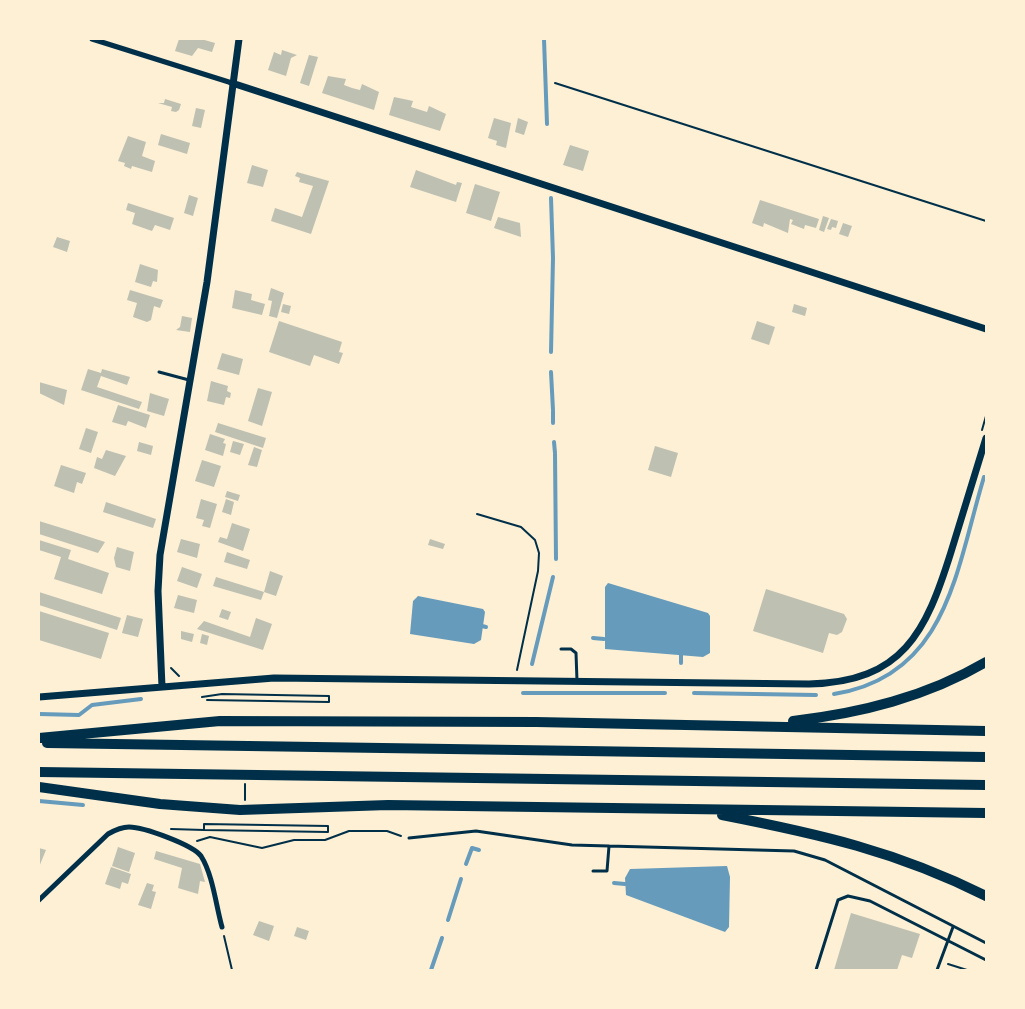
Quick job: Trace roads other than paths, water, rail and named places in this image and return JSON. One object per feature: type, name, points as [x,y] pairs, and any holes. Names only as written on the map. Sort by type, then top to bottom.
[{"type":"highway","points":[[761,725],[842,714],[899,700],[948,682],[986,662]]},
{"type":"highway","points":[[39,738],[220,721],[761,725],[986,731]]},
{"type":"highway","points":[[39,743],[986,758]]},
{"type":"highway","points":[[39,772],[986,785]]},
{"type":"highway","points":[[39,787],[160,804],[240,810],[300,810],[388,805],[986,813]]},
{"type":"highway","points":[[695,809],[798,830],[874,849],[935,872],[986,896]]},
{"type":"street","points":[[92,39],[986,328]]},
{"type":"street","points":[[162,687],[159,568],[207,282],[239,39]]},
{"type":"street","points":[[39,698],[274,678],[826,684],[851,680],[881,667],[910,644],[932,611],[983,436]]},
{"type":"street","points":[[39,900],[105,837],[118,829],[138,828],[190,847],[200,855],[222,927]]},
{"type":"lane","points":[[159,372],[189,380]]},
{"type":"lane","points":[[561,649],[571,649],[576,653],[577,681]]},
{"type":"lane","points":[[410,838],[484,832],[572,846],[794,851],[825,860],[986,943]]},
{"type":"lane","points":[[593,872],[607,871],[609,846]]},
{"type":"lane","points":[[816,970],[838,900],[844,897],[870,901],[946,942],[986,960]]},
{"type":"lane","points":[[937,970],[953,926]]},
{"type":"water","points":[[608,583],[708,613],[710,616],[710,653],[703,657],[605,649],[605,587]]},
{"type":"water","points":[[418,596],[483,609],[485,612],[481,640],[474,644],[410,634],[413,601]]},
{"type":"water","points":[[727,866],[730,877],[729,927],[725,932],[626,895],[625,878],[630,869]]},
{"type":"waterway","points":[[544,39],[547,124]]},
{"type":"waterway","points":[[551,198],[553,258],[551,352]]},
{"type":"waterway","points":[[551,372],[553,410]]},
{"type":"waterway","points":[[553,411],[553,423]]},
{"type":"waterway","points":[[554,442],[555,453]]},
{"type":"waterway","points":[[555,454],[556,559]]},
{"type":"waterway","points":[[834,694],[872,683],[902,665],[924,642],[941,613],[954,581],[984,477]]},
{"type":"waterway","points":[[532,664],[553,577]]},
{"type":"waterway","points":[[482,626],[486,627]]},
{"type":"waterway","points":[[593,638],[604,639]]},
{"type":"waterway","points":[[681,655],[681,663]]},
{"type":"waterway","points":[[523,693],[665,693]]},
{"type":"waterway","points":[[694,693],[816,695]]},
{"type":"waterway","points":[[39,714],[79,715],[92,705],[141,699]]},
{"type":"waterway","points":[[39,801],[83,805]]},
{"type":"waterway","points":[[466,864],[472,848],[479,850]]},
{"type":"waterway","points":[[448,920],[461,879]]},
{"type":"waterway","points":[[614,883],[625,884]]},
{"type":"waterway","points":[[431,970],[442,938]]}]
